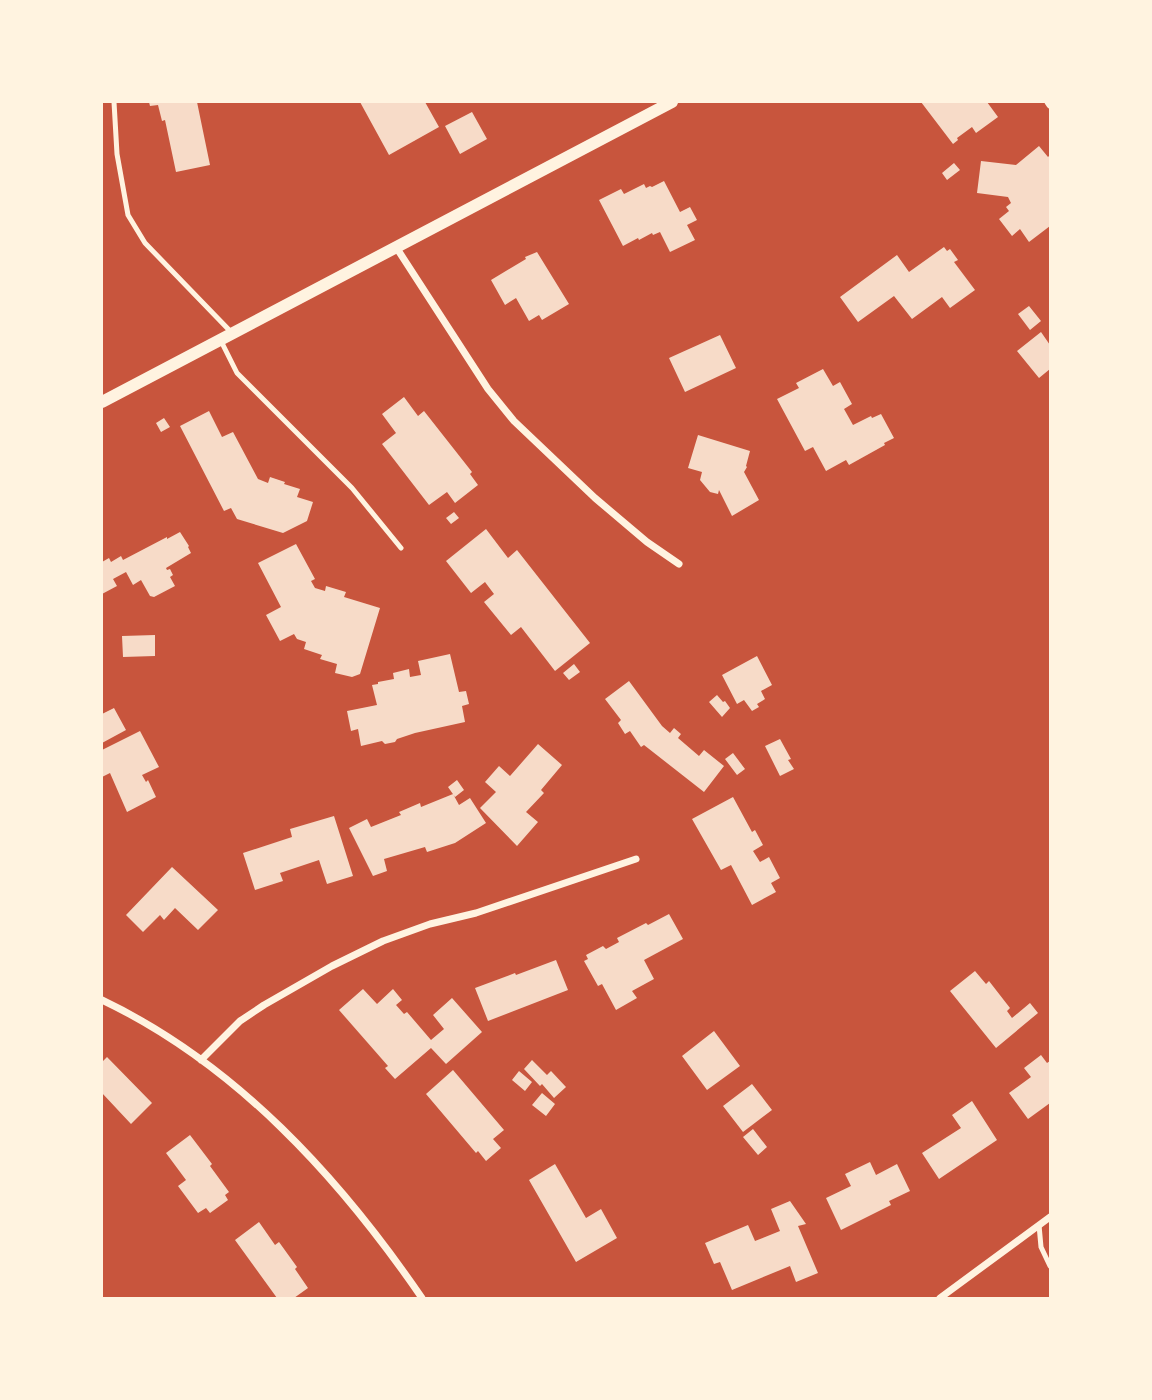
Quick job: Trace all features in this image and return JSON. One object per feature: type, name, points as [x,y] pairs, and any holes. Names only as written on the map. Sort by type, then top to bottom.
[{"type":"street","points":[[102,402],[672,102]]},
{"type":"street","points":[[396,247],[488,389],[513,421],[595,498],[647,542],[679,564]]},
{"type":"street","points":[[201,1060],[240,1021],[264,1005],[332,965],[383,941],[636,859]]},
{"type":"street","points":[[102,1000],[131,1014],[201,1060],[269,1114],[353,1206],[422,1298]]},
{"type":"street","points":[[940,1298],[1051,1217]]},
{"type":"lane","points":[[114,102],[117,154],[128,215],[145,243],[232,333]]},
{"type":"lane","points":[[220,339],[237,373],[352,488],[401,548]]},
{"type":"lane","points":[[1039,1225],[1041,1247],[1051,1266]]},
{"type":"building","points":[[149,102],[197,102],[210,165],[176,172],[165,120],[162,121],[158,105],[150,106]]},
{"type":"building","points":[[360,102],[425,102],[439,127],[389,155]]},
{"type":"building","points":[[921,102],[987,102],[998,117],[976,133],[972,127],[953,144]]},
{"type":"building","points":[[472,112],[487,139],[460,154],[445,126]]},
{"type":"building","points":[[1039,146],[1048,157],[1050,155],[1050,226],[1029,242],[1020,229],[1012,236],[999,219],[1009,211],[1006,207],[1011,203],[1008,197],[977,193],[981,161],[1016,165]]},
{"type":"building","points":[[954,163],[960,170],[947,180],[942,173]]},
{"type":"building","points":[[664,181],[680,212],[690,207],[697,220],[687,225],[695,240],[670,252],[660,232],[639,240],[638,238],[623,246],[599,200],[621,189],[624,194],[644,184],[646,188]]},
{"type":"building","points":[[944,247],[947,251],[950,249],[958,260],[954,262],[975,290],[950,308],[942,297],[912,319],[894,296],[858,322],[840,297],[897,255],[909,272]]},
{"type":"building","points":[[537,252],[569,304],[542,320],[539,315],[529,321],[516,298],[505,305],[491,280]]},
{"type":"building","points":[[1029,306],[1041,321],[1030,330],[1018,314]]},
{"type":"building","points":[[1041,332],[1050,345],[1050,369],[1039,378],[1017,351]]},
{"type":"building","points":[[720,335],[736,368],[685,392],[669,358]]},
{"type":"building","points":[[823,369],[833,386],[840,382],[852,404],[844,409],[853,425],[881,414],[894,438],[849,465],[846,460],[826,471],[813,447],[805,451],[777,399],[799,388],[796,383]]},
{"type":"building","points":[[404,397],[418,416],[424,411],[472,472],[470,474],[478,485],[455,503],[447,492],[429,505],[382,444],[396,433],[382,414]]},
{"type":"building","points":[[209,411],[222,437],[233,432],[258,479],[268,483],[270,477],[285,482],[284,484],[300,489],[297,497],[313,502],[307,521],[283,533],[237,519],[231,508],[224,511],[180,426]]},
{"type":"building","points":[[164,418],[170,427],[161,432],[156,423]]},
{"type":"building","points":[[698,435],[750,451],[744,472],[759,500],[732,516],[719,490],[718,494],[710,492],[700,480],[702,472],[688,468]]},
{"type":"building","points":[[454,512],[459,518],[451,524],[446,518]]},
{"type":"building","points":[[486,529],[508,558],[517,550],[590,643],[555,671],[521,627],[511,635],[484,602],[494,594],[485,582],[471,593],[446,561]]},
{"type":"building","points":[[180,532],[191,553],[166,568],[170,569],[173,575],[170,577],[175,586],[154,597],[150,596],[141,580],[133,585],[126,572],[113,579],[117,586],[102,594],[102,562],[109,558],[111,562],[121,556],[123,560]]},
{"type":"building","points":[[296,544],[315,579],[311,581],[315,588],[325,591],[326,586],[346,592],[344,597],[380,608],[360,674],[352,677],[335,673],[337,664],[320,659],[322,655],[304,649],[306,642],[297,639],[294,634],[280,641],[266,615],[281,607],[258,563]]},
{"type":"building","points":[[155,635],[155,656],[123,657],[122,636]]},
{"type":"building","points":[[450,654],[459,692],[466,691],[469,704],[462,706],[465,722],[415,733],[395,742],[385,744],[382,741],[361,746],[358,729],[351,731],[347,711],[377,705],[372,685],[394,679],[393,673],[409,669],[410,677],[421,675],[418,661]]},
{"type":"building","points":[[757,656],[772,685],[761,691],[765,699],[752,711],[744,700],[737,704],[722,675]]},
{"type":"building","points":[[574,664],[580,672],[569,680],[563,673]]},
{"type":"building","points":[[629,681],[662,726],[670,733],[674,728],[681,734],[678,738],[699,756],[704,750],[724,766],[704,792],[644,745],[641,747],[630,731],[625,734],[618,723],[621,720],[605,699]]},
{"type":"building","points":[[717,695],[730,708],[722,717],[709,702]]},
{"type":"building","points":[[114,708],[126,730],[102,743],[102,714]]},
{"type":"building","points":[[140,731],[159,767],[142,775],[146,782],[148,780],[156,797],[127,812],[110,773],[102,777],[102,750]]},
{"type":"building","points":[[780,739],[794,769],[780,776],[765,746]]},
{"type":"building","points":[[538,744],[562,765],[541,790],[544,793],[526,812],[538,822],[517,846],[480,808],[496,792],[485,782],[499,766],[510,776]]},
{"type":"building","points":[[733,753],[745,769],[737,775],[725,759]]},
{"type":"building","points":[[457,780],[464,790],[455,797],[448,787]]},
{"type":"building","points":[[453,794],[459,805],[470,798],[486,823],[455,843],[427,852],[425,847],[384,859],[387,871],[373,876],[349,828],[367,819],[371,827],[401,815],[399,812],[420,803],[421,807]]},
{"type":"building","points":[[733,797],[752,832],[755,830],[763,845],[753,851],[760,862],[769,857],[780,878],[771,883],[776,892],[752,905],[731,865],[721,870],[692,819]]},
{"type":"building","points":[[334,816],[353,876],[327,884],[319,860],[280,873],[283,881],[255,890],[243,853],[292,837],[290,829]]},
{"type":"building","points":[[172,867],[218,910],[198,930],[175,908],[164,920],[160,915],[143,932],[126,915]]},
{"type":"building","points":[[669,914],[683,939],[644,960],[654,979],[632,991],[637,998],[616,1010],[602,984],[598,986],[584,961],[588,959],[586,955],[603,946],[606,949],[619,942],[617,938]]},
{"type":"building","points":[[556,960],[568,990],[488,1021],[475,988]]},
{"type":"building","points":[[975,971],[986,984],[989,981],[1010,1008],[1007,1011],[1012,1018],[1030,1003],[1038,1013],[996,1048],[950,991]]},
{"type":"building","points":[[363,989],[377,1004],[393,989],[402,1000],[396,1005],[404,1014],[407,1012],[431,1040],[444,1029],[433,1015],[452,998],[482,1032],[446,1064],[431,1048],[395,1079],[385,1068],[388,1066],[339,1010]]},
{"type":"building","points":[[714,1031],[740,1066],[707,1090],[682,1056]]},
{"type":"building","points":[[1041,1055],[1047,1063],[1050,1061],[1050,1103],[1028,1119],[1009,1093],[1031,1077],[1024,1068]]},
{"type":"building","points":[[107,1057],[152,1103],[131,1124],[102,1093],[102,1062]]},
{"type":"building","points":[[532,1060],[547,1075],[551,1071],[566,1087],[554,1098],[524,1069]]},
{"type":"building","points":[[453,1070],[504,1130],[493,1139],[501,1148],[486,1161],[478,1151],[476,1153],[426,1094]]},
{"type":"building","points":[[519,1071],[532,1082],[525,1091],[512,1080]]},
{"type":"building","points":[[752,1084],[772,1110],[743,1132],[723,1106]]},
{"type":"building","points":[[542,1093],[555,1104],[546,1116],[532,1105]]},
{"type":"building","points":[[972,1101],[997,1140],[939,1179],[922,1153],[961,1128],[952,1115]]},
{"type":"building","points":[[753,1129],[767,1147],[758,1155],[743,1137]]},
{"type":"building","points":[[190,1135],[229,1192],[225,1195],[228,1200],[210,1213],[206,1208],[198,1213],[178,1186],[186,1180],[166,1153]]},
{"type":"building","points":[[870,1162],[876,1175],[897,1164],[910,1191],[889,1201],[891,1205],[841,1230],[826,1198],[851,1186],[845,1174]]},
{"type":"building","points":[[555,1164],[586,1218],[601,1209],[617,1238],[576,1262],[529,1180]]},
{"type":"building","points":[[790,1201],[806,1224],[798,1226],[818,1273],[796,1282],[790,1266],[732,1290],[720,1262],[714,1264],[705,1243],[748,1225],[755,1241],[780,1231],[771,1209]]},
{"type":"building","points":[[259,1222],[275,1245],[279,1242],[308,1288],[294,1298],[277,1298],[235,1240]]}]
